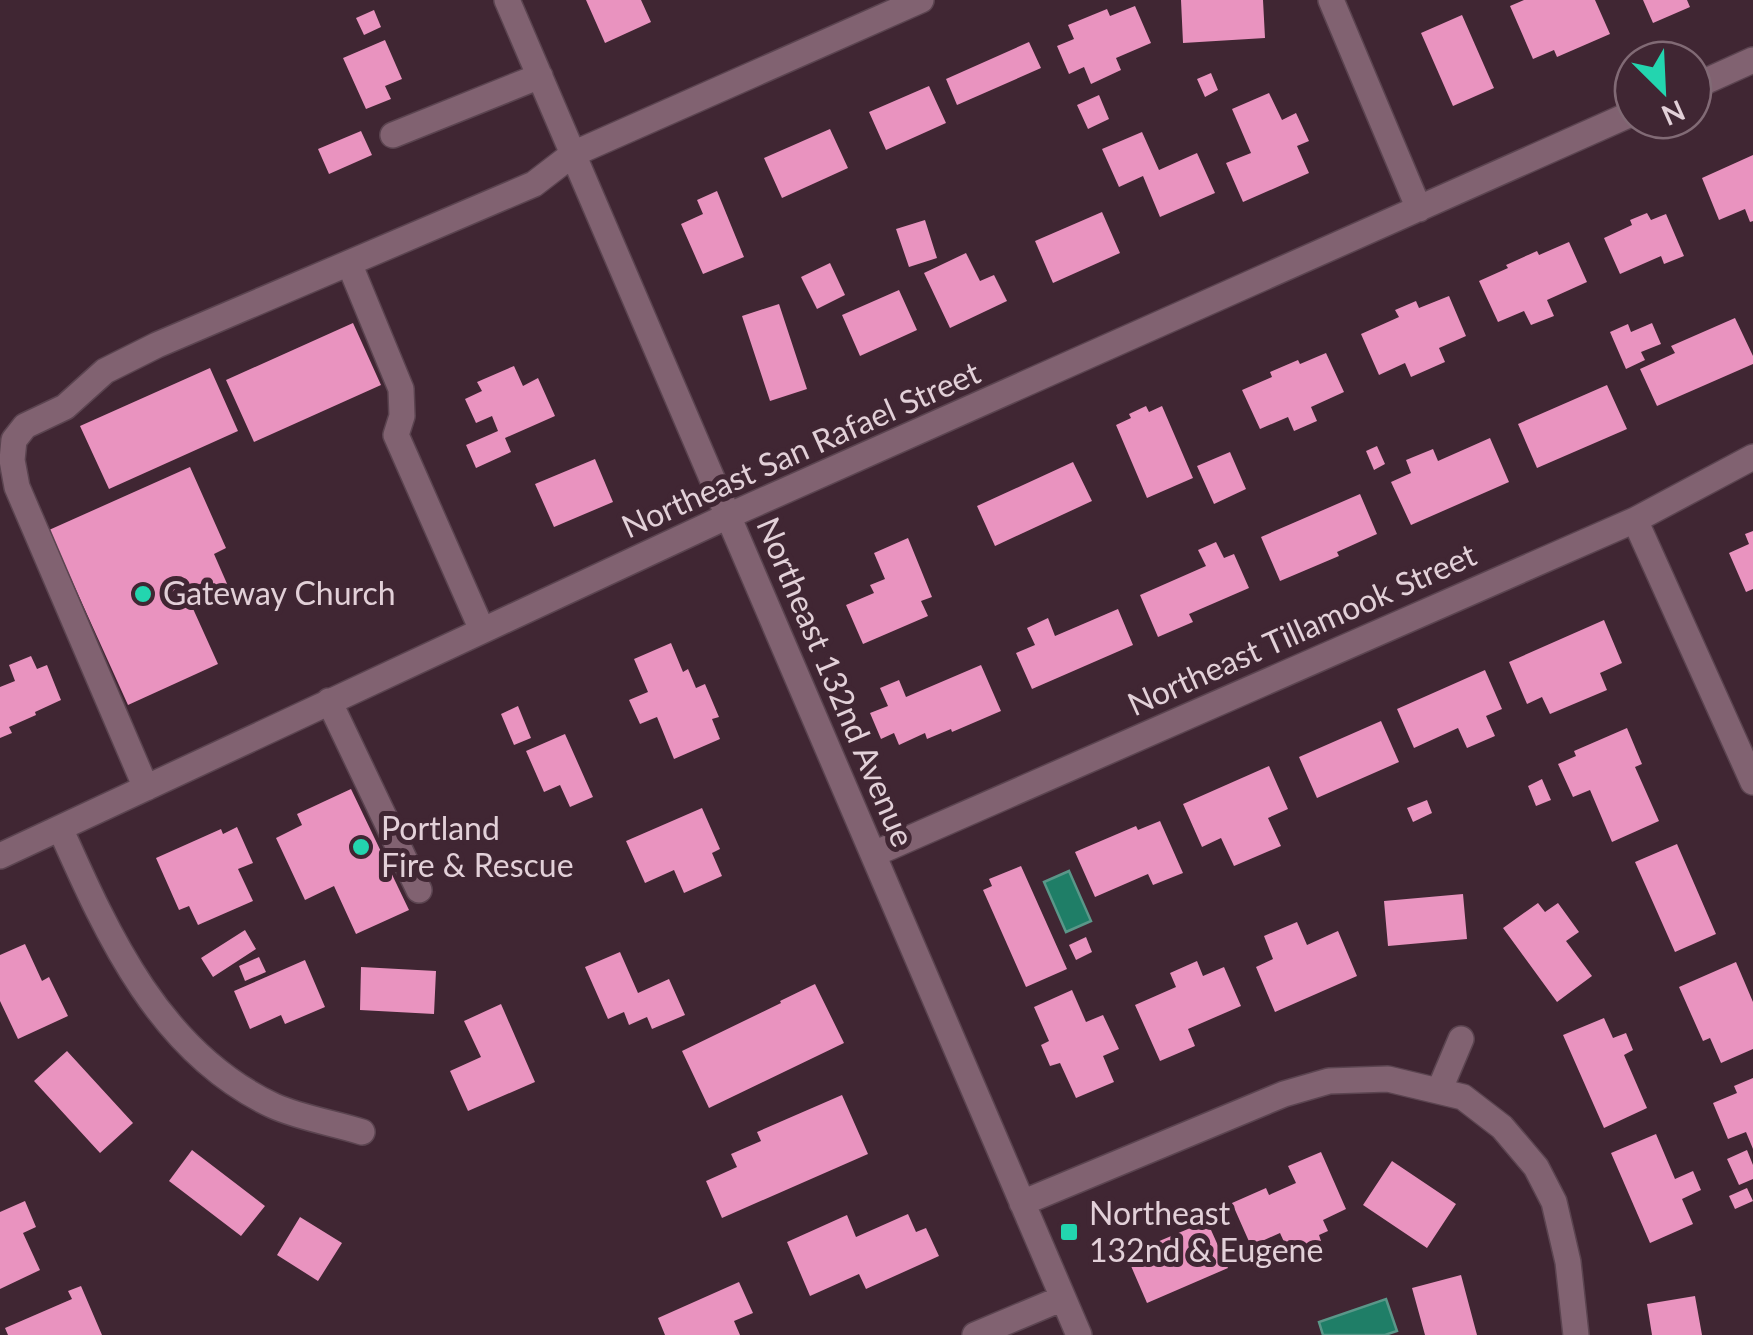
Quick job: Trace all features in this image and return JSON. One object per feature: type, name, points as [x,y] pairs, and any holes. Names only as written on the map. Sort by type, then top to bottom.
[{"type":"street","name":"Northeast 132nd Avenue","points":[[508,0],[1079,1335]]},
{"type":"street","points":[[146,788],[16,487],[14,440],[25,426],[65,407],[105,372],[156,345],[534,184],[573,154],[921,0]]},
{"type":"street","points":[[1331,0],[1419,208]]},
{"type":"street","points":[[1713,77],[1753,60]]},
{"type":"street","points":[[393,135],[540,76]]},
{"type":"street","name":"Northeast San Rafael Street","points":[[0,856],[728,516],[1613,122]]},
{"type":"street","points":[[349,263],[401,388],[402,416],[396,435],[482,630]]},
{"type":"street","name":"Northeast Tillamook Street","points":[[874,854],[1634,520],[1753,457]]},
{"type":"street","points":[[1634,520],[1753,782]]},
{"type":"street","points":[[328,701],[419,890]]},
{"type":"street","points":[[60,828],[130,971],[179,1034],[243,1089],[277,1107],[362,1132]]},
{"type":"street","points":[[1439,1091],[1461,1039]]},
{"type":"street","points":[[1022,1203],[1284,1094],[1329,1081],[1388,1079],[1439,1091],[1463,1097],[1502,1127],[1536,1168],[1554,1202],[1568,1262],[1576,1335]]},
{"type":"street","points":[[976,1335],[1063,1298]]},
{"type":"shaded area","points":[[1069,871],[1091,921],[1066,932],[1044,882]]},
{"type":"shaded area","points":[[1386,1299],[1397,1331],[1385,1335],[1323,1335],[1319,1322]]},
{"type":"building","points":[[586,0],[641,0],[651,22],[605,43]]},
{"type":"building","points":[[1181,0],[1263,0],[1265,38],[1183,43]]},
{"type":"building","points":[[1524,0],[1595,0],[1610,34],[1557,57],[1554,50],[1533,59],[1510,6]]},
{"type":"building","points":[[1643,0],[1687,0],[1690,7],[1653,23]]},
{"type":"building","points":[[1135,6],[1151,43],[1116,58],[1121,70],[1091,84],[1084,67],[1069,74],[1057,46],[1074,39],[1068,25],[1107,9],[1110,16]]},
{"type":"building","points":[[374,10],[381,27],[364,35],[356,18]]},
{"type":"building","points":[[1462,15],[1494,88],[1453,106],[1421,33]]},
{"type":"building","points":[[385,40],[402,79],[385,86],[391,99],[366,109],[343,58]]},
{"type":"building","points":[[1029,42],[1041,68],[957,105],[946,79]]},
{"type":"building","points":[[1211,73],[1218,90],[1205,97],[1197,79]]},
{"type":"building","points":[[929,86],[946,123],[886,150],[869,112]]},
{"type":"building","points":[[1269,93],[1282,120],[1296,113],[1309,141],[1297,146],[1309,173],[1243,202],[1226,163],[1251,153],[1232,109]]},
{"type":"building","points":[[1099,95],[1109,119],[1088,129],[1077,105]]},
{"type":"building","points":[[830,129],[848,168],[782,198],[764,158]]},
{"type":"building","points":[[361,131],[372,155],[329,174],[318,149]]},
{"type":"building","points":[[1142,132],[1159,170],[1197,153],[1215,193],[1160,217],[1143,176],[1119,187],[1102,149]]},
{"type":"building","points":[[1753,155],[1753,221],[1750,222],[1745,209],[1719,220],[1702,178]]},
{"type":"building","points":[[717,191],[744,257],[703,274],[681,224],[703,214],[697,200]]},
{"type":"building","points":[[1102,212],[1120,253],[1053,283],[1035,241]]},
{"type":"building","points":[[1647,213],[1651,220],[1666,214],[1684,256],[1664,264],[1661,256],[1620,274],[1604,238]]},
{"type":"building","points":[[925,220],[937,258],[909,267],[896,229]]},
{"type":"building","points":[[1569,242],[1587,282],[1547,300],[1554,316],[1531,325],[1524,311],[1498,322],[1479,281],[1537,251],[1539,255]]},
{"type":"building","points":[[966,253],[980,281],[994,275],[1007,301],[950,328],[924,273]]},
{"type":"building","points":[[830,263],[845,295],[817,309],[801,277]]},
{"type":"building","points":[[899,290],[917,330],[860,356],[842,315]]},
{"type":"building","points":[[1449,296],[1466,336],[1439,348],[1445,362],[1411,377],[1405,363],[1379,375],[1361,334],[1399,317],[1395,310],[1416,301],[1419,308]]},
{"type":"building","points":[[779,304],[807,389],[770,401],[742,316]]},
{"type":"building","points":[[1735,318],[1753,364],[1657,406],[1640,369],[1675,353],[1671,346]]},
{"type":"building","points":[[353,323],[381,385],[254,442],[226,380]]},
{"type":"building","points":[[1652,323],[1661,344],[1641,352],[1645,360],[1626,369],[1610,332],[1628,324],[1631,332]]},
{"type":"building","points":[[1326,353],[1344,392],[1311,407],[1317,421],[1294,431],[1288,417],[1260,429],[1242,390],[1272,377],[1270,372]]},
{"type":"building","points":[[514,366],[523,386],[538,378],[555,416],[505,438],[511,452],[476,468],[466,445],[498,431],[492,416],[476,423],[465,399],[482,391],[477,382]]},
{"type":"building","points":[[210,368],[238,431],[109,489],[80,426]]},
{"type":"building","points":[[1607,385],[1627,429],[1537,468],[1518,424]]},
{"type":"building","points":[[1146,406],[1149,412],[1162,406],[1193,478],[1147,498],[1116,425]]},
{"type":"building","points":[[1490,438],[1509,482],[1411,525],[1391,482],[1411,473],[1406,460],[1433,449],[1438,461]]},
{"type":"building","points":[[1377,446],[1385,464],[1374,470],[1366,451]]},
{"type":"building","points":[[1230,452],[1246,489],[1214,504],[1197,466]]},
{"type":"building","points":[[595,459],[613,502],[554,527],[535,484]]},
{"type":"building","points":[[1073,462],[1092,501],[995,546],[977,506]]},
{"type":"building","name":"Gateway Church","points":[[190,467],[226,548],[214,554],[228,586],[190,602],[218,664],[128,705],[49,530]]},
{"type":"building","points":[[1360,494],[1377,534],[1337,552],[1339,556],[1280,581],[1261,537]]},
{"type":"building","points":[[1753,531],[1753,589],[1746,592],[1729,553],[1749,544],[1745,534]]},
{"type":"building","points":[[908,538],[932,597],[921,601],[928,616],[863,644],[846,605],[874,593],[870,585],[885,579],[874,553]]},
{"type":"building","points":[[1216,542],[1224,558],[1234,554],[1249,588],[1189,614],[1193,622],[1158,637],[1140,595],[1206,566],[1198,550]]},
{"type":"building","points":[[1118,609],[1133,645],[1032,689],[1016,653],[1035,645],[1027,628],[1048,618],[1055,636]]},
{"type":"building","points":[[1604,620],[1622,663],[1600,673],[1607,690],[1550,714],[1542,697],[1527,704],[1509,662]]},
{"type":"building","points":[[671,643],[683,672],[688,669],[696,688],[705,684],[719,717],[712,719],[720,739],[674,759],[657,717],[640,724],[629,700],[648,692],[634,659]]},
{"type":"building","points":[[31,656],[37,669],[47,665],[61,700],[9,727],[12,733],[0,738],[0,687],[15,681],[9,665]]},
{"type":"building","points":[[981,665],[1001,711],[927,739],[925,733],[899,745],[894,733],[881,739],[870,713],[888,706],[880,688],[899,680],[906,697]]},
{"type":"building","points":[[1485,670],[1502,709],[1486,716],[1495,736],[1467,748],[1458,728],[1414,748],[1397,709]]},
{"type":"building","points":[[518,706],[531,738],[514,745],[501,714]]},
{"type":"building","points":[[1381,721],[1399,762],[1317,798],[1299,757]]},
{"type":"building","points":[[1627,728],[1642,764],[1635,767],[1659,821],[1612,842],[1590,790],[1573,797],[1558,764],[1576,756],[1574,751]]},
{"type":"building","points":[[565,734],[593,797],[570,807],[560,785],[544,792],[526,751]]},
{"type":"building","points":[[1269,766],[1288,809],[1268,818],[1281,846],[1234,866],[1221,838],[1202,847],[1183,804]]},
{"type":"building","points":[[1542,779],[1551,800],[1536,806],[1528,786]]},
{"type":"building","points":[[351,789],[409,910],[356,934],[334,886],[305,900],[276,838],[302,825],[297,814]]},
{"type":"building","points":[[1427,800],[1432,813],[1413,822],[1407,808]]},
{"type":"building","points":[[702,808],[720,849],[712,853],[722,876],[684,893],[674,870],[645,883],[626,841]]},
{"type":"building","points":[[1160,821],[1183,873],[1153,885],[1148,874],[1095,897],[1075,852],[1136,826],[1138,830]]},
{"type":"building","points":[[237,827],[253,863],[238,869],[253,901],[198,925],[189,906],[179,910],[156,858],[221,829],[223,834]]},
{"type":"building","points":[[1677,844],[1716,934],[1675,952],[1635,862]]},
{"type":"building","points":[[1021,866],[1067,969],[1026,987],[983,890],[992,886],[989,879]]},
{"type":"building","points":[[1463,894],[1467,939],[1388,946],[1384,901]]},
{"type":"building","points":[[1538,903],[1545,912],[1558,903],[1579,932],[1566,941],[1592,976],[1557,1002],[1503,928]]},
{"type":"building","points":[[1297,922],[1307,945],[1338,931],[1357,976],[1275,1012],[1256,967],[1273,959],[1264,936]]},
{"type":"building","points":[[245,930],[256,949],[213,977],[201,958]]},
{"type":"building","points":[[1086,937],[1092,952],[1076,960],[1069,945]]},
{"type":"building","points":[[25,944],[42,981],[49,977],[68,1016],[18,1039],[0,1001],[0,955]]},
{"type":"building","points":[[620,952],[638,993],[669,979],[685,1015],[652,1029],[647,1017],[629,1025],[624,1012],[608,1019],[585,967]]},
{"type":"building","points":[[259,957],[266,972],[245,981],[239,966]]},
{"type":"building","points":[[305,960],[325,1007],[285,1024],[281,1015],[250,1029],[234,991]]},
{"type":"building","points":[[1197,961],[1203,976],[1224,967],[1241,1006],[1188,1029],[1195,1046],[1160,1061],[1135,1005],[1176,987],[1170,973]]},
{"type":"building","points":[[1736,962],[1753,1002],[1753,1049],[1721,1063],[1710,1038],[1703,1041],[1679,987]]},
{"type":"building","points":[[361,967],[436,971],[434,1014],[360,1010]]},
{"type":"building","points":[[815,984],[844,1043],[709,1108],[682,1051]]},
{"type":"building","points":[[1072,990],[1086,1022],[1103,1015],[1119,1049],[1103,1056],[1114,1082],[1076,1098],[1060,1063],[1050,1066],[1041,1045],[1049,1041],[1034,1007]]},
{"type":"building","points":[[501,1004],[535,1082],[468,1111],[450,1071],[481,1057],[464,1021]]},
{"type":"building","points":[[1604,1018],[1613,1038],[1626,1033],[1633,1050],[1624,1055],[1647,1108],[1604,1128],[1563,1035]]},
{"type":"building","points":[[67,1051],[133,1123],[100,1153],[34,1081]]},
{"type":"building","points":[[1753,1078],[1753,1149],[1746,1132],[1728,1139],[1713,1103],[1737,1093],[1734,1086]]},
{"type":"building","points":[[842,1095],[868,1154],[722,1218],[706,1181],[737,1167],[731,1154],[761,1141],[757,1132]]},
{"type":"building","points":[[1656,1134],[1675,1179],[1693,1171],[1701,1190],[1682,1199],[1693,1224],[1650,1243],[1611,1153]]},
{"type":"building","points":[[192,1150],[265,1206],[241,1236],[169,1181]]},
{"type":"building","points":[[1747,1150],[1753,1179],[1739,1185],[1727,1159]]},
{"type":"building","points":[[1321,1152],[1346,1209],[1323,1220],[1328,1231],[1319,1235],[1321,1241],[1290,1255],[1280,1233],[1251,1246],[1232,1203],[1266,1188],[1269,1195],[1296,1183],[1288,1166]]},
{"type":"building","points":[[1392,1161],[1456,1204],[1427,1248],[1363,1205]]},
{"type":"building","points":[[1747,1188],[1753,1201],[1735,1209],[1729,1196]]},
{"type":"building","points":[[25,1201],[36,1227],[23,1233],[40,1270],[0,1289],[0,1212]]},
{"type":"building","points":[[908,1214],[916,1232],[926,1228],[939,1256],[866,1289],[859,1274],[810,1296],[787,1242],[847,1215],[856,1237]]},
{"type":"building","points":[[300,1217],[342,1243],[318,1281],[277,1255]]},
{"type":"building","points":[[1207,1221],[1228,1268],[1147,1303],[1131,1266],[1161,1253],[1157,1242]]},
{"type":"building","points":[[1461,1275],[1477,1335],[1425,1335],[1412,1288]]},
{"type":"building","points":[[739,1282],[753,1313],[734,1321],[740,1335],[665,1335],[658,1318]]},
{"type":"building","points":[[81,1286],[102,1335],[8,1335],[5,1328],[72,1299],[68,1291]]},
{"type":"building","points":[[1695,1296],[1702,1335],[1652,1335],[1647,1304]]},
{"type":"place","name":"Gateway Church","points":[[143,594]]},
{"type":"place","name":"Portland Fire & Rescue","points":[[361,847]]},
{"type":"place","name":"Northeast 132nd & Eugene","points":[[1069,1232]]}]
